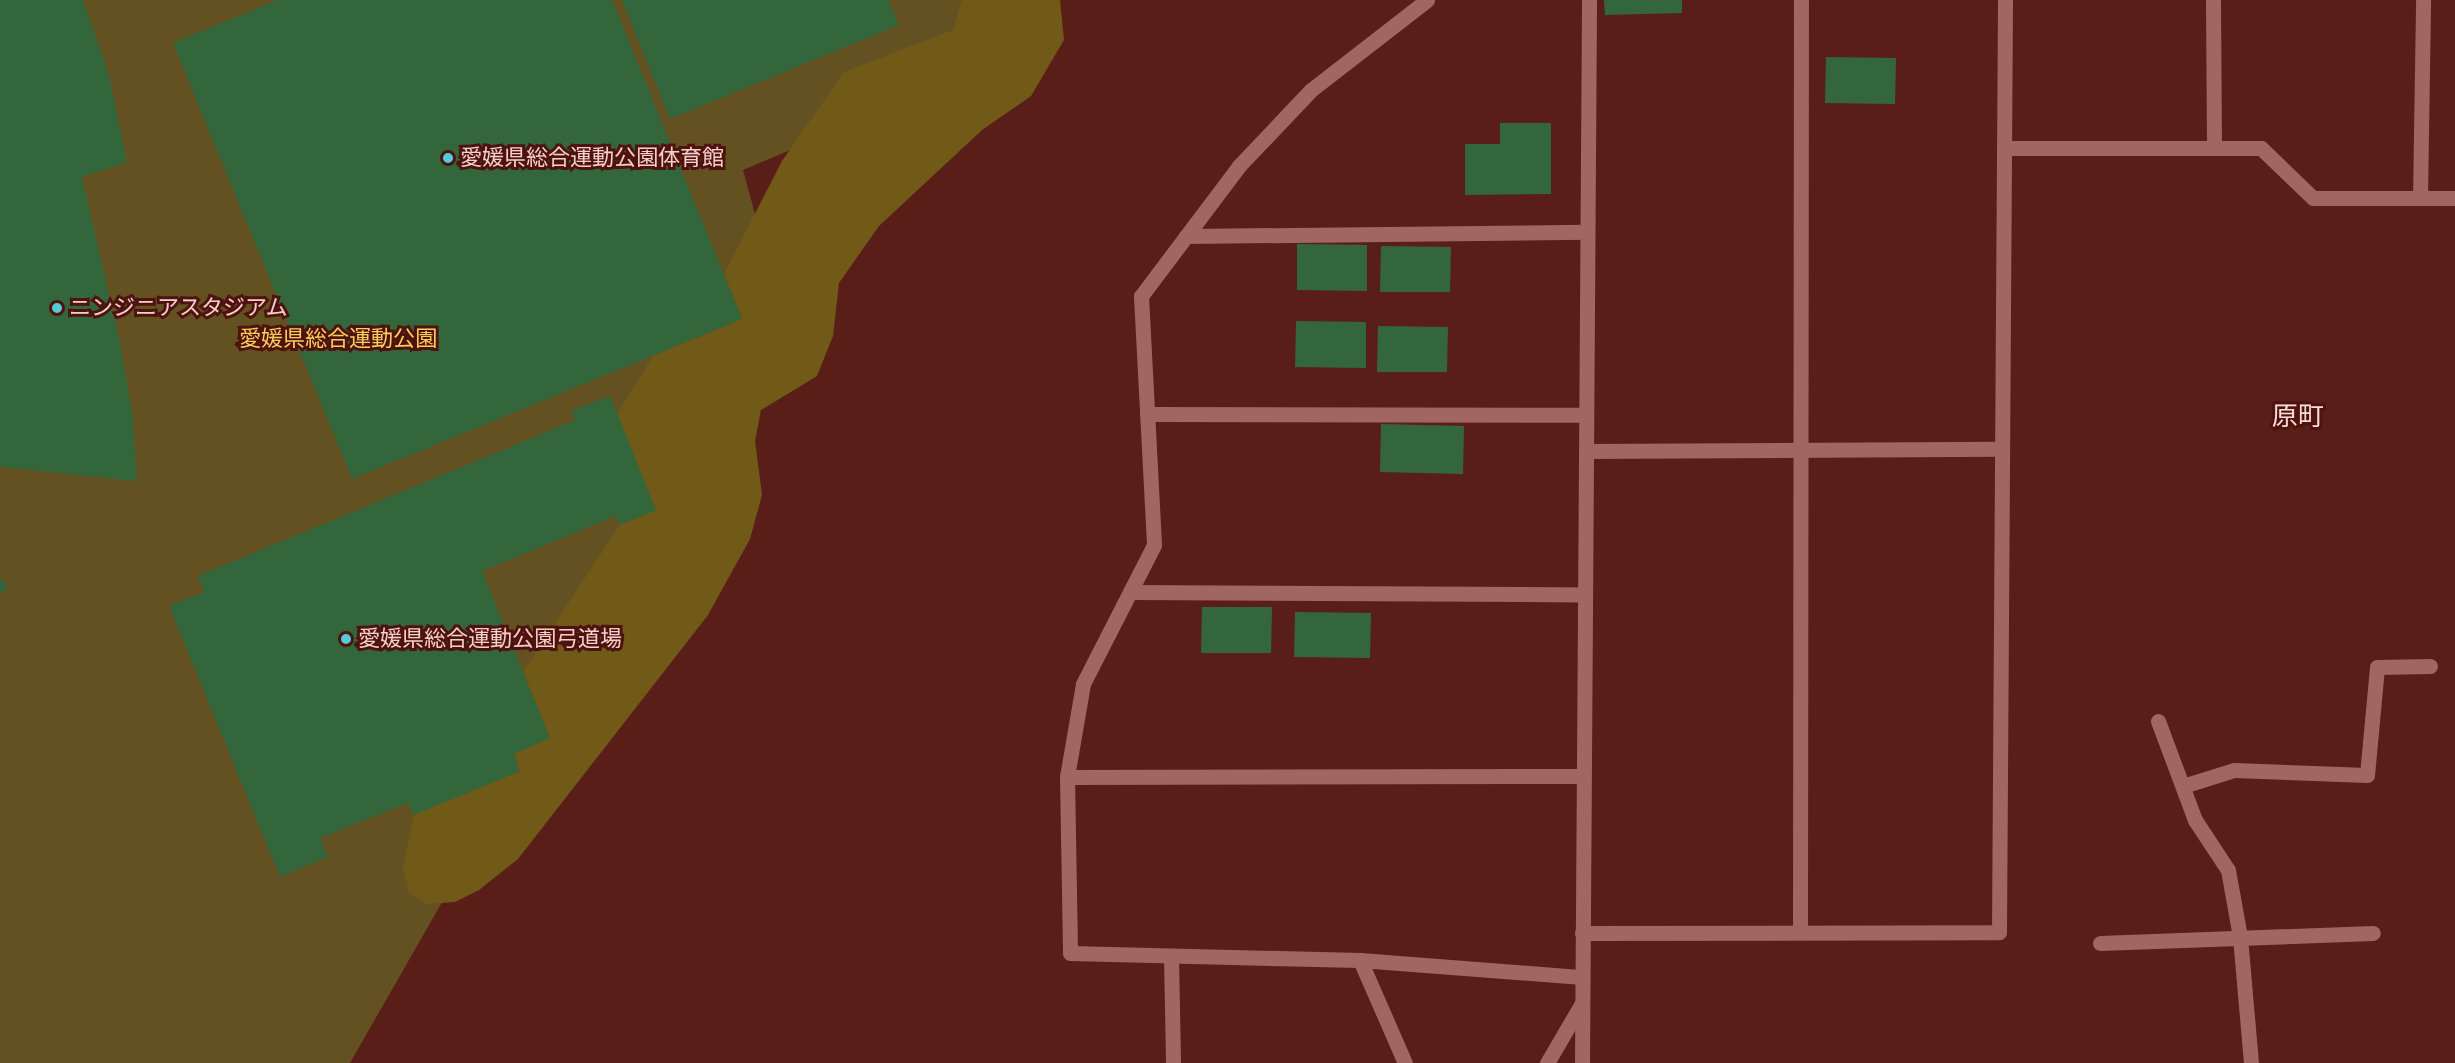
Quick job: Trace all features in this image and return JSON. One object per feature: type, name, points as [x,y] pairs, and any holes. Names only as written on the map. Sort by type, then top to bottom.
[{"type":"street","points":[[1427,0],[1311,90],[1239,166],[1141,296],[1154,545],[1083,684],[1067,777],[1070,953],[1360,960],[1582,977]]},
{"type":"street","points":[[1582,1063],[1589,0]]},
{"type":"street","points":[[1800,932],[1801,0]]},
{"type":"street","points":[[1582,933],[1998,932],[2005,0]]},
{"type":"street","points":[[2213,0],[2214,147]]},
{"type":"street","points":[[2420,198],[2423,0]]},
{"type":"street","points":[[2004,148],[2261,148],[2313,198],[2455,198]]},
{"type":"street","points":[[1186,236],[1587,232]]},
{"type":"street","points":[[1147,414],[1586,415]]},
{"type":"street","points":[[1586,451],[2002,449]]},
{"type":"street","points":[[1130,592],[1585,594]]},
{"type":"street","points":[[2182,786],[2234,770],[2367,775],[2377,667],[2430,666]]},
{"type":"street","points":[[2158,721],[2196,820],[2228,870],[2240,937],[2251,1063]]},
{"type":"street","points":[[1067,777],[1583,776]]},
{"type":"street","points":[[2100,943],[2373,933]]},
{"type":"street","points":[[1171,956],[1173,1063]]},
{"type":"street","points":[[1360,960],[1405,1063]]},
{"type":"street","points":[[1548,1063],[1582,1003]]},
{"type":"green space","name":"愛媛県総合運動公園","points":[[0,0],[964,0],[990,65],[743,170],[788,336],[694,493],[624,681],[496,808],[350,1063],[0,1063]]},
{"type":"shaded area","points":[[962,0],[1060,0],[1064,40],[1031,96],[982,130],[879,226],[839,283],[833,336],[817,376],[761,410],[755,441],[762,495],[750,539],[708,615],[518,859],[479,890],[455,902],[427,904],[409,893],[403,867],[414,815],[520,771],[514,754],[550,738],[523,672],[620,525],[656,510],[617,414],[653,356],[742,319],[724,274],[782,161],[844,72],[953,30]]},
{"type":"building","name":"ニンジニアスタジアム","points":[[0,0],[83,0],[109,75],[127,162],[82,177],[119,338],[132,412],[137,481],[0,467]]},
{"type":"building","name":"愛媛県総合運動公園体育館","points":[[277,0],[612,0],[742,319],[352,479],[173,43]]},
{"type":"building","points":[[622,0],[888,0],[899,25],[670,119]]},
{"type":"building","points":[[1604,0],[1682,0],[1682,13],[1605,15]]},
{"type":"building","points":[[1826,57],[1896,58],[1895,104],[1825,103]]},
{"type":"building","points":[[1500,123],[1551,123],[1551,194],[1465,195],[1465,144],[1500,144]]},
{"type":"building","points":[[1297,244],[1367,245],[1367,291],[1297,290]]},
{"type":"building","points":[[1381,246],[1451,247],[1450,292],[1380,292]]},
{"type":"building","points":[[1296,321],[1366,322],[1366,368],[1295,367]]},
{"type":"building","points":[[1378,326],[1448,327],[1447,372],[1377,372]]},
{"type":"building","name":"愛媛県総合運動公園弓道場","points":[[610,396],[656,510],[620,525],[616,516],[482,571],[550,738],[514,754],[520,771],[414,815],[408,803],[320,838],[328,857],[280,877],[169,606],[204,592],[198,576],[575,420],[571,411]]},
{"type":"building","points":[[1381,424],[1464,426],[1463,474],[1380,472]]},
{"type":"building","points":[[0,578],[8,586],[0,595]]},
{"type":"building","points":[[1202,607],[1272,607],[1271,653],[1201,653]]},
{"type":"building","points":[[1295,612],[1371,613],[1370,658],[1294,657]]},
{"type":"place","name":"愛媛県総合運動公園体育館","points":[[448,158]]},
{"type":"place","name":"ニンジニアスタジアム","points":[[57,308]]},
{"type":"place","name":"愛媛県総合運動公園弓道場","points":[[346,639]]},
{"type":"district","name":"原町","points":[[2298,416]]}]
